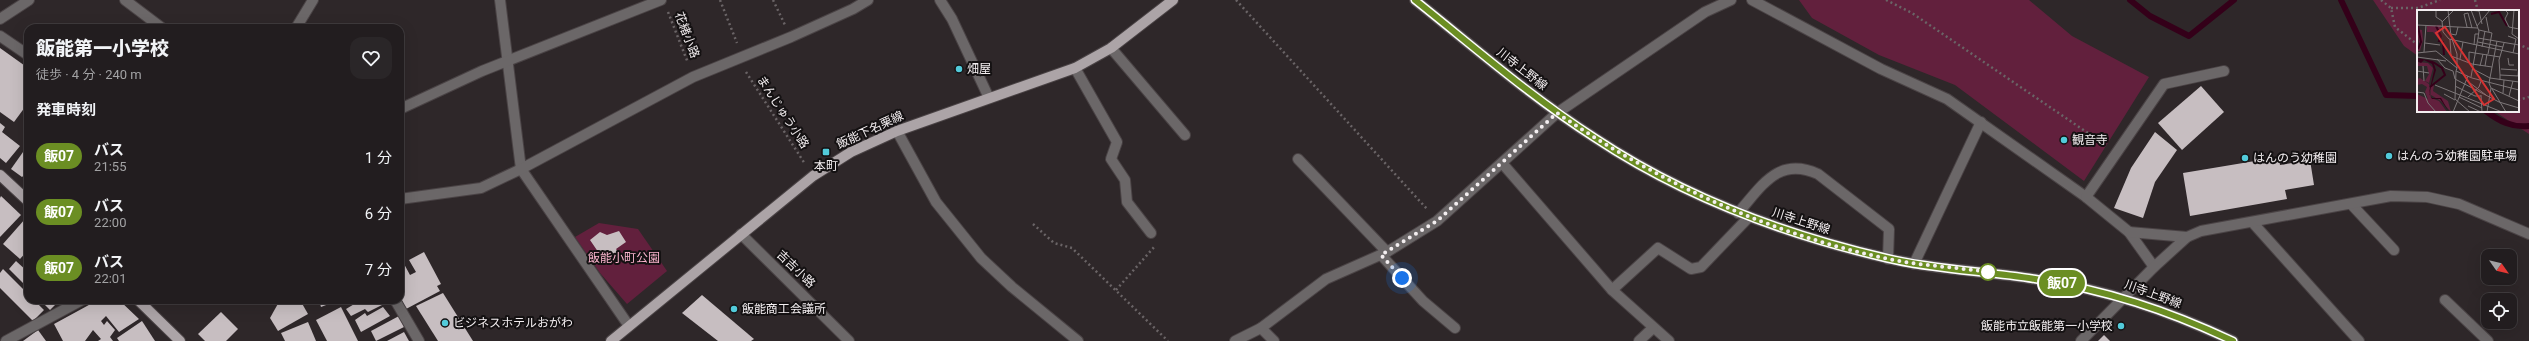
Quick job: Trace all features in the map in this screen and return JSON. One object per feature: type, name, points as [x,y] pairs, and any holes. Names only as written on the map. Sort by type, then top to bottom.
[{"type":"main road","name":"飯能下名栗線","points":[[611,341],[813,176],[851,152],[897,131],[1076,68],[1111,48],[1173,0]]},
{"type":"main road","points":[[0,175],[24,196]]},
{"type":"main road","points":[[142,304],[180,341]]},
{"type":"street","points":[[0,18],[29,0]]},
{"type":"street","points":[[124,0],[157,24]]},
{"type":"street","points":[[298,24],[313,0]]},
{"type":"street","points":[[500,0],[521,169],[629,326]]},
{"type":"street","points":[[404,198],[481,188],[521,169],[693,77],[791,37],[868,0]]},
{"type":"street","points":[[940,0],[952,19],[989,98]]},
{"type":"street","name":"川寺上野線","points":[[1415,0],[1557,113],[1640,165],[1689,191],[1748,218],[1815,240],[1888,259],[1914,264],[2035,279],[2125,297],[2200,326],[2233,341]]},
{"type":"street","points":[[1235,341],[1261,328],[1326,279],[1384,253],[1437,221],[1557,113],[1705,12],[1731,0]]},
{"type":"street","points":[[1752,0],[1881,69],[1948,99],[2086,197],[2130,232],[2154,267]]},
{"type":"street","points":[[404,107],[482,72],[663,4]]},
{"type":"street","points":[[0,36],[24,52]]},
{"type":"street","points":[[1111,48],[1185,134]]},
{"type":"street","points":[[1076,68],[1117,142],[1111,159],[1125,180],[1127,202],[1151,233]]},
{"type":"street","points":[[2086,197],[2164,84],[2224,71]]},
{"type":"street","points":[[1914,264],[1981,122]]},
{"type":"street","points":[[897,131],[936,202],[982,258],[1012,287],[1072,340]]},
{"type":"street","points":[[1298,159],[1384,253],[1423,300],[1455,328]]},
{"type":"street","points":[[1502,163],[1612,290],[1669,341]]},
{"type":"street","points":[[1738,213],[1770,176],[1791,168],[1806,168],[1818,174],[1889,229],[1888,259]]},
{"type":"street","points":[[2081,341],[2154,267],[2187,237],[2201,231],[2253,223],[2391,196],[2427,197],[2459,204],[2529,234]]},
{"type":"street","points":[[2350,204],[2394,250]]},
{"type":"street","points":[[1612,290],[1658,248],[1691,269],[1701,267],[1748,218]]},
{"type":"street","points":[[2253,223],[2359,341]]},
{"type":"street","points":[[2130,232],[2187,237]]},
{"type":"street","name":"吉吉小路","points":[[741,234],[850,341]]},
{"type":"street","points":[[2445,300],[2488,341]]},
{"type":"street","points":[[6,341],[75,304]]},
{"type":"street","points":[[397,304],[419,341]]},
{"type":"street","points":[[1261,328],[1274,341]]},
{"type":"street","points":[[1639,341],[1653,328]]},
{"type":"path","name":"まんじゅう小路","points":[[720,0],[740,58],[813,176]]},
{"type":"path","points":[[773,0],[791,37]]},
{"type":"path","points":[[1236,0],[1437,221]]},
{"type":"path","points":[[1886,0],[1912,13],[2117,153]]},
{"type":"path","points":[[2381,0],[2391,8],[2418,8],[2440,0]]},
{"type":"path","points":[[2475,0],[2478,10]]},
{"type":"path","name":"花緒小路","points":[[663,4],[693,77]]},
{"type":"path","points":[[2391,8],[2395,27],[2417,44]]},
{"type":"path","points":[[2519,44],[2529,49]]},
{"type":"path","points":[[2519,100],[2529,97]]},
{"type":"path","points":[[1033,224],[1054,243],[1072,248],[1168,341]]},
{"type":"path","points":[[1116,290],[1156,248],[1151,233]]},
{"type":"green space","name":"観音寺","points":[[1799,0],[2029,0],[2072,36],[2149,77],[2084,181],[1955,85],[1879,55],[1812,18]]},
{"type":"green space","points":[[2373,0],[2529,0],[2529,134],[2496,112],[2519,112],[2519,10],[2417,10],[2417,55],[2404,46]]},
{"type":"green space","name":"飯能小町公園","points":[[599,223],[638,229],[667,271],[627,304],[600,273],[575,237]]},
{"type":"building","points":[[0,48],[24,65],[24,108],[14,122],[0,112]]},
{"type":"building","points":[[2201,86],[2224,112],[2182,150],[2158,123]]},
{"type":"building","points":[[0,123],[5,127],[2,132],[20,146],[6,163],[0,158]]},
{"type":"building","points":[[2155,132],[2177,150],[2155,182],[2143,218],[2114,208],[2131,168]]},
{"type":"building","points":[[24,151],[24,175],[22,177],[11,169]]},
{"type":"building","points":[[2279,157],[2280,165],[2310,160],[2314,185],[2285,190],[2287,199],[2190,216],[2183,173]]},
{"type":"building","points":[[1,196],[21,215],[0,237],[0,198]]},
{"type":"building","points":[[24,220],[24,254],[20,259],[3,244]]},
{"type":"building","points":[[619,231],[626,242],[616,249],[619,253],[605,262],[590,240],[600,232],[607,235]]},
{"type":"building","points":[[424,252],[441,284],[437,286],[440,291],[406,309],[404,304],[404,264],[410,275],[416,272],[409,260]]},
{"type":"building","points":[[16,261],[24,268],[24,284],[9,269]]},
{"type":"building","points":[[3,269],[24,290],[24,304],[38,304],[44,310],[33,321],[0,288],[0,273]]},
{"type":"building","name":"ビジネスホテルおがわ","points":[[443,293],[473,341],[438,341],[416,306]]},
{"type":"building","points":[[702,295],[754,339],[751,341],[718,341],[682,313]]},
{"type":"building","points":[[44,304],[56,304],[50,310]]},
{"type":"building","points":[[91,304],[123,304],[139,319],[119,332],[106,316],[101,321],[104,325],[107,321],[115,330],[110,337],[113,341],[98,341],[101,339],[93,330],[85,341],[63,341],[54,324]]},
{"type":"building","points":[[278,304],[302,304],[308,314],[278,331],[270,318]]},
{"type":"building","points":[[320,304],[329,304],[321,307]]},
{"type":"building","points":[[354,304],[384,304],[368,312],[365,309],[351,316],[346,309]]},
{"type":"building","points":[[341,307],[358,341],[327,341],[316,320]]},
{"type":"building","points":[[383,307],[390,316],[361,332],[355,320],[365,313],[367,316]]},
{"type":"building","points":[[221,312],[238,329],[226,341],[205,341],[198,334]]},
{"type":"building","points":[[399,316],[404,327],[376,341],[371,331]]},
{"type":"building","points":[[142,321],[155,341],[119,341],[117,338]]},
{"type":"building","points":[[308,322],[316,341],[285,341],[281,333]]},
{"type":"building","points":[[38,330],[46,341],[23,341]]},
{"type":"building","points":[[404,332],[409,341],[387,341]]},
{"type":"building","points":[[2104,335],[2110,341],[2098,341]]},
{"type":"waterway","points":[[2130,0],[2150,16],[2189,36],[2234,0]]},
{"type":"waterway","points":[[2341,0],[2386,95],[2417,96]]},
{"type":"waterway","points":[[2487,112],[2511,125],[2529,126]]},
{"type":"bus line","name":"飯07","points":[[1415,0],[1519,84],[1557,113],[1596,139],[1640,165],[1689,191],[1748,218],[1815,240],[1888,259],[1914,264],[1983,271],[2085,287],[2125,297],[2200,326],[2233,341]]},
{"type":"place","name":"畑屋","points":[[959,69]]},
{"type":"place","name":"観音寺","points":[[2064,140]]},
{"type":"place","name":"本町","points":[[826,152]]},
{"type":"place","name":"はんのう幼稚園駐車場","points":[[2389,156]]},
{"type":"place","name":"はんのう幼稚園","points":[[2245,158]]},
{"type":"place","name":"飯能商工会議所","points":[[734,309]]},
{"type":"place","name":"ビジネスホテルおがわ","points":[[445,323]]},
{"type":"place","name":"飯能市立飯能第一小学校","points":[[2121,326]]},
{"type":"route","points":[[1402,278],[1381,255],[1419,234],[1437,221],[1557,113],[1596,139],[1640,165],[1689,191],[1748,218],[1815,240],[1888,259],[1914,264],[1988,272]]}]
